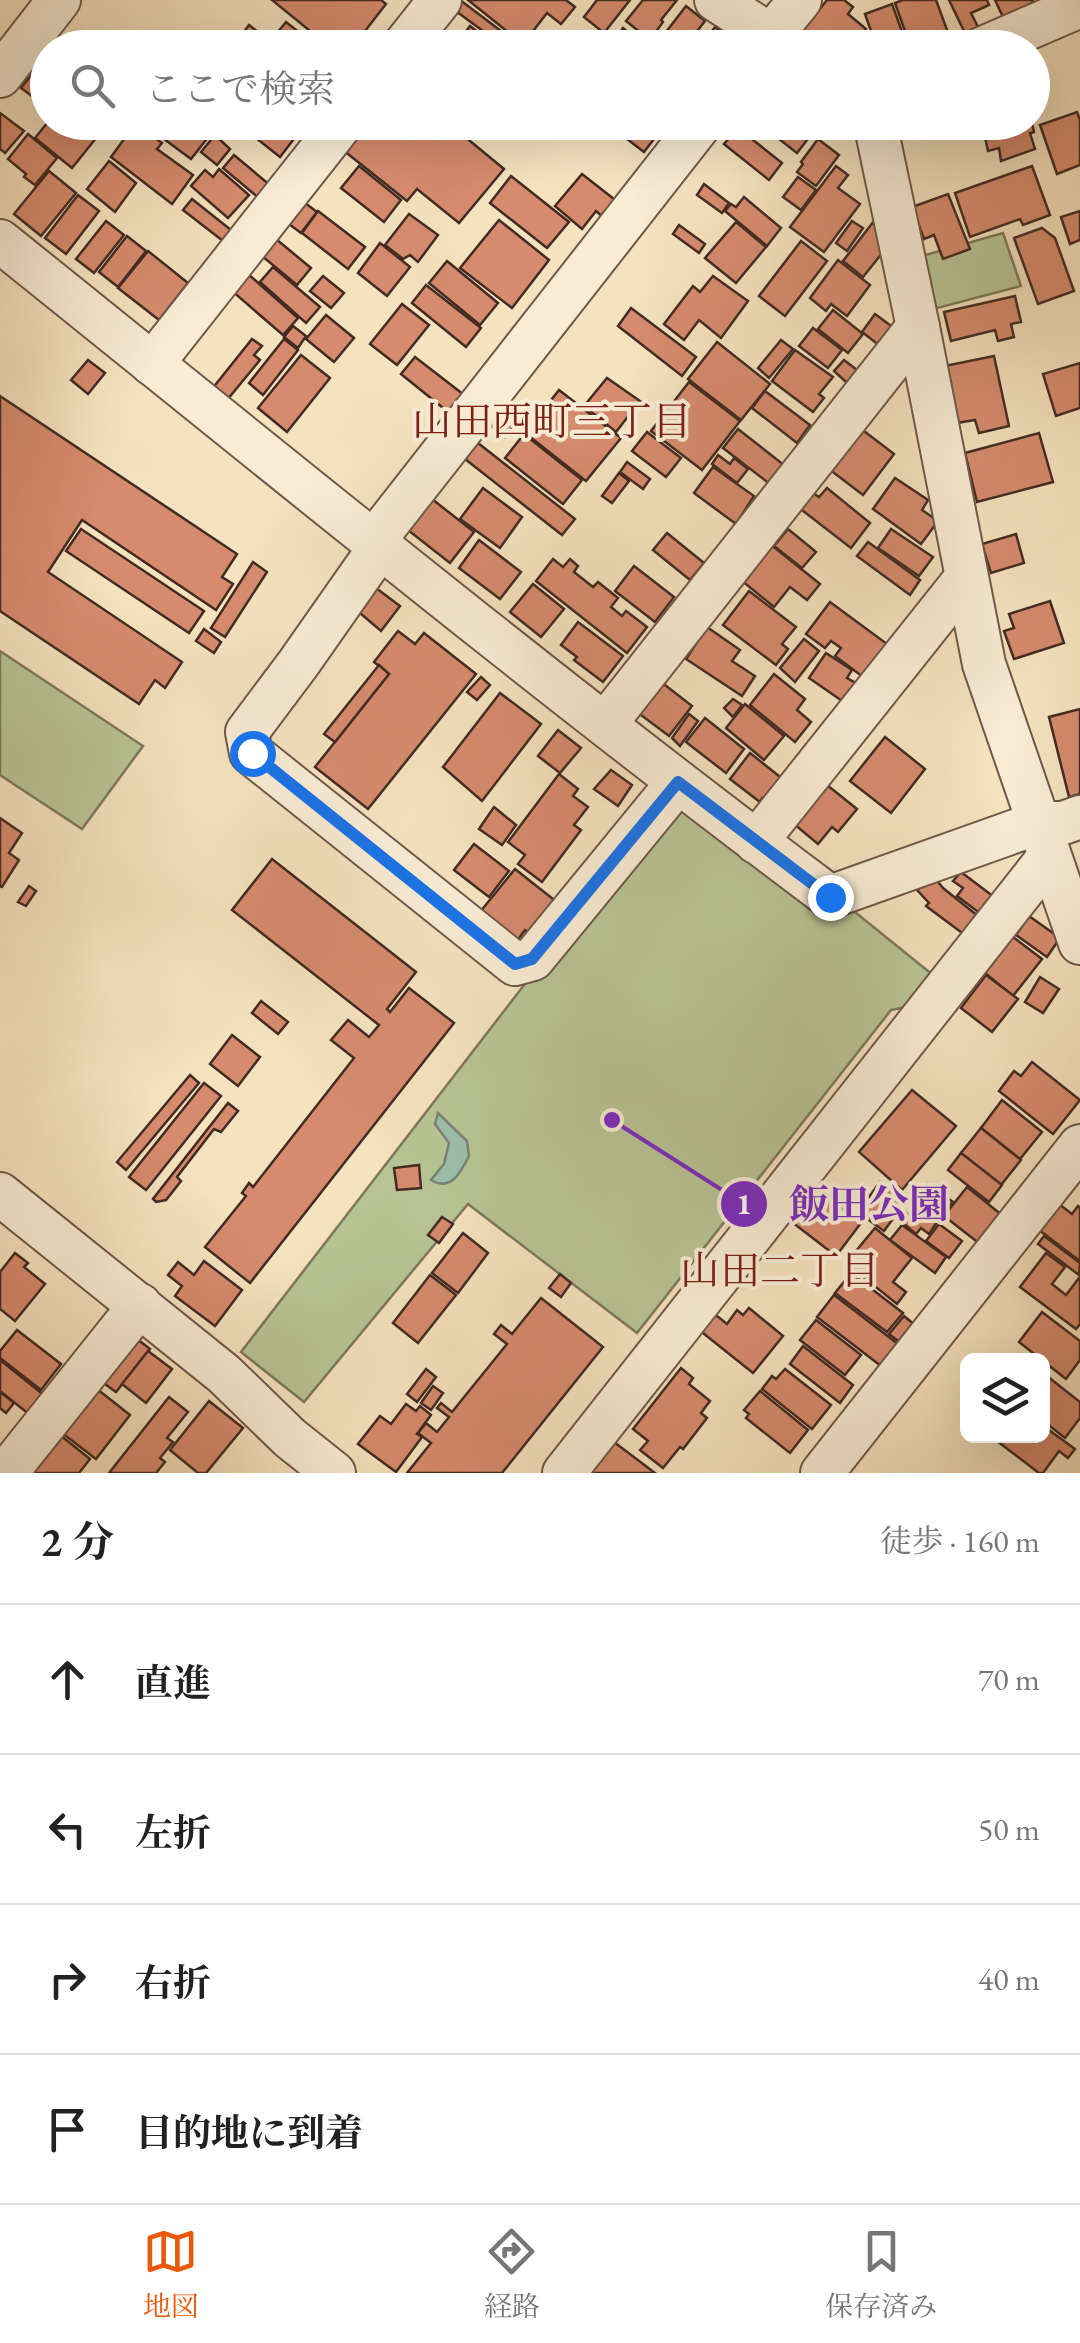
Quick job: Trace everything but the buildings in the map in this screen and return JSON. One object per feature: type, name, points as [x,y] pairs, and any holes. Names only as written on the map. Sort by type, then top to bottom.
[{"type":"street","points":[[36,30],[59,0]]},
{"type":"street","points":[[416,30],[440,0]]},
{"type":"street","points":[[716,0],[756,30]]},
{"type":"street","points":[[782,30],[800,0]]},
{"type":"street","points":[[1025,30],[1080,6]]},
{"type":"street","points":[[0,76],[30,37]]},
{"type":"street","points":[[152,364],[329,140]]},
{"type":"street","points":[[678,782],[532,959],[515,964],[252,753],[247,732],[298,664],[376,544],[688,140]]},
{"type":"street","points":[[879,140],[984,664],[1080,944]]},
{"type":"street","points":[[0,242],[376,544],[830,897],[1044,840]]},
{"type":"street","points":[[606,724],[918,327]]},
{"type":"street","points":[[756,842],[966,578]]},
{"type":"street","points":[[564,1473],[1044,840],[1063,823],[1080,818]]},
{"type":"street","points":[[822,1473],[1080,1146]]},
{"type":"street","points":[[0,1194],[224,1374],[290,1438],[334,1473]]},
{"type":"street","points":[[6,1473],[140,1306]]},
{"type":"shaded area","points":[[1003,233],[1021,286],[926,311],[915,258]]},
{"type":"shaded area","points":[[0,651],[143,746],[82,829],[0,775]]},
{"type":"shaded area","points":[[674,805],[850,908],[939,980],[917,1005],[891,1010],[637,1333],[468,1204],[304,1402],[241,1352],[521,989]]},
{"type":"shaded area","points":[[438,1113],[467,1141],[469,1156],[459,1174],[444,1184],[431,1180],[444,1164],[449,1143],[435,1124]]},
{"type":"place","name":"飯田公園","points":[[612,1120]]},
{"type":"district","name":"山田西町三丁目","points":[[552,421]]},
{"type":"district","name":"山田二丁目","points":[[780,1270]]},
{"type":"route","points":[[252,753],[515,964],[532,959],[678,782],[830,897]]}]
